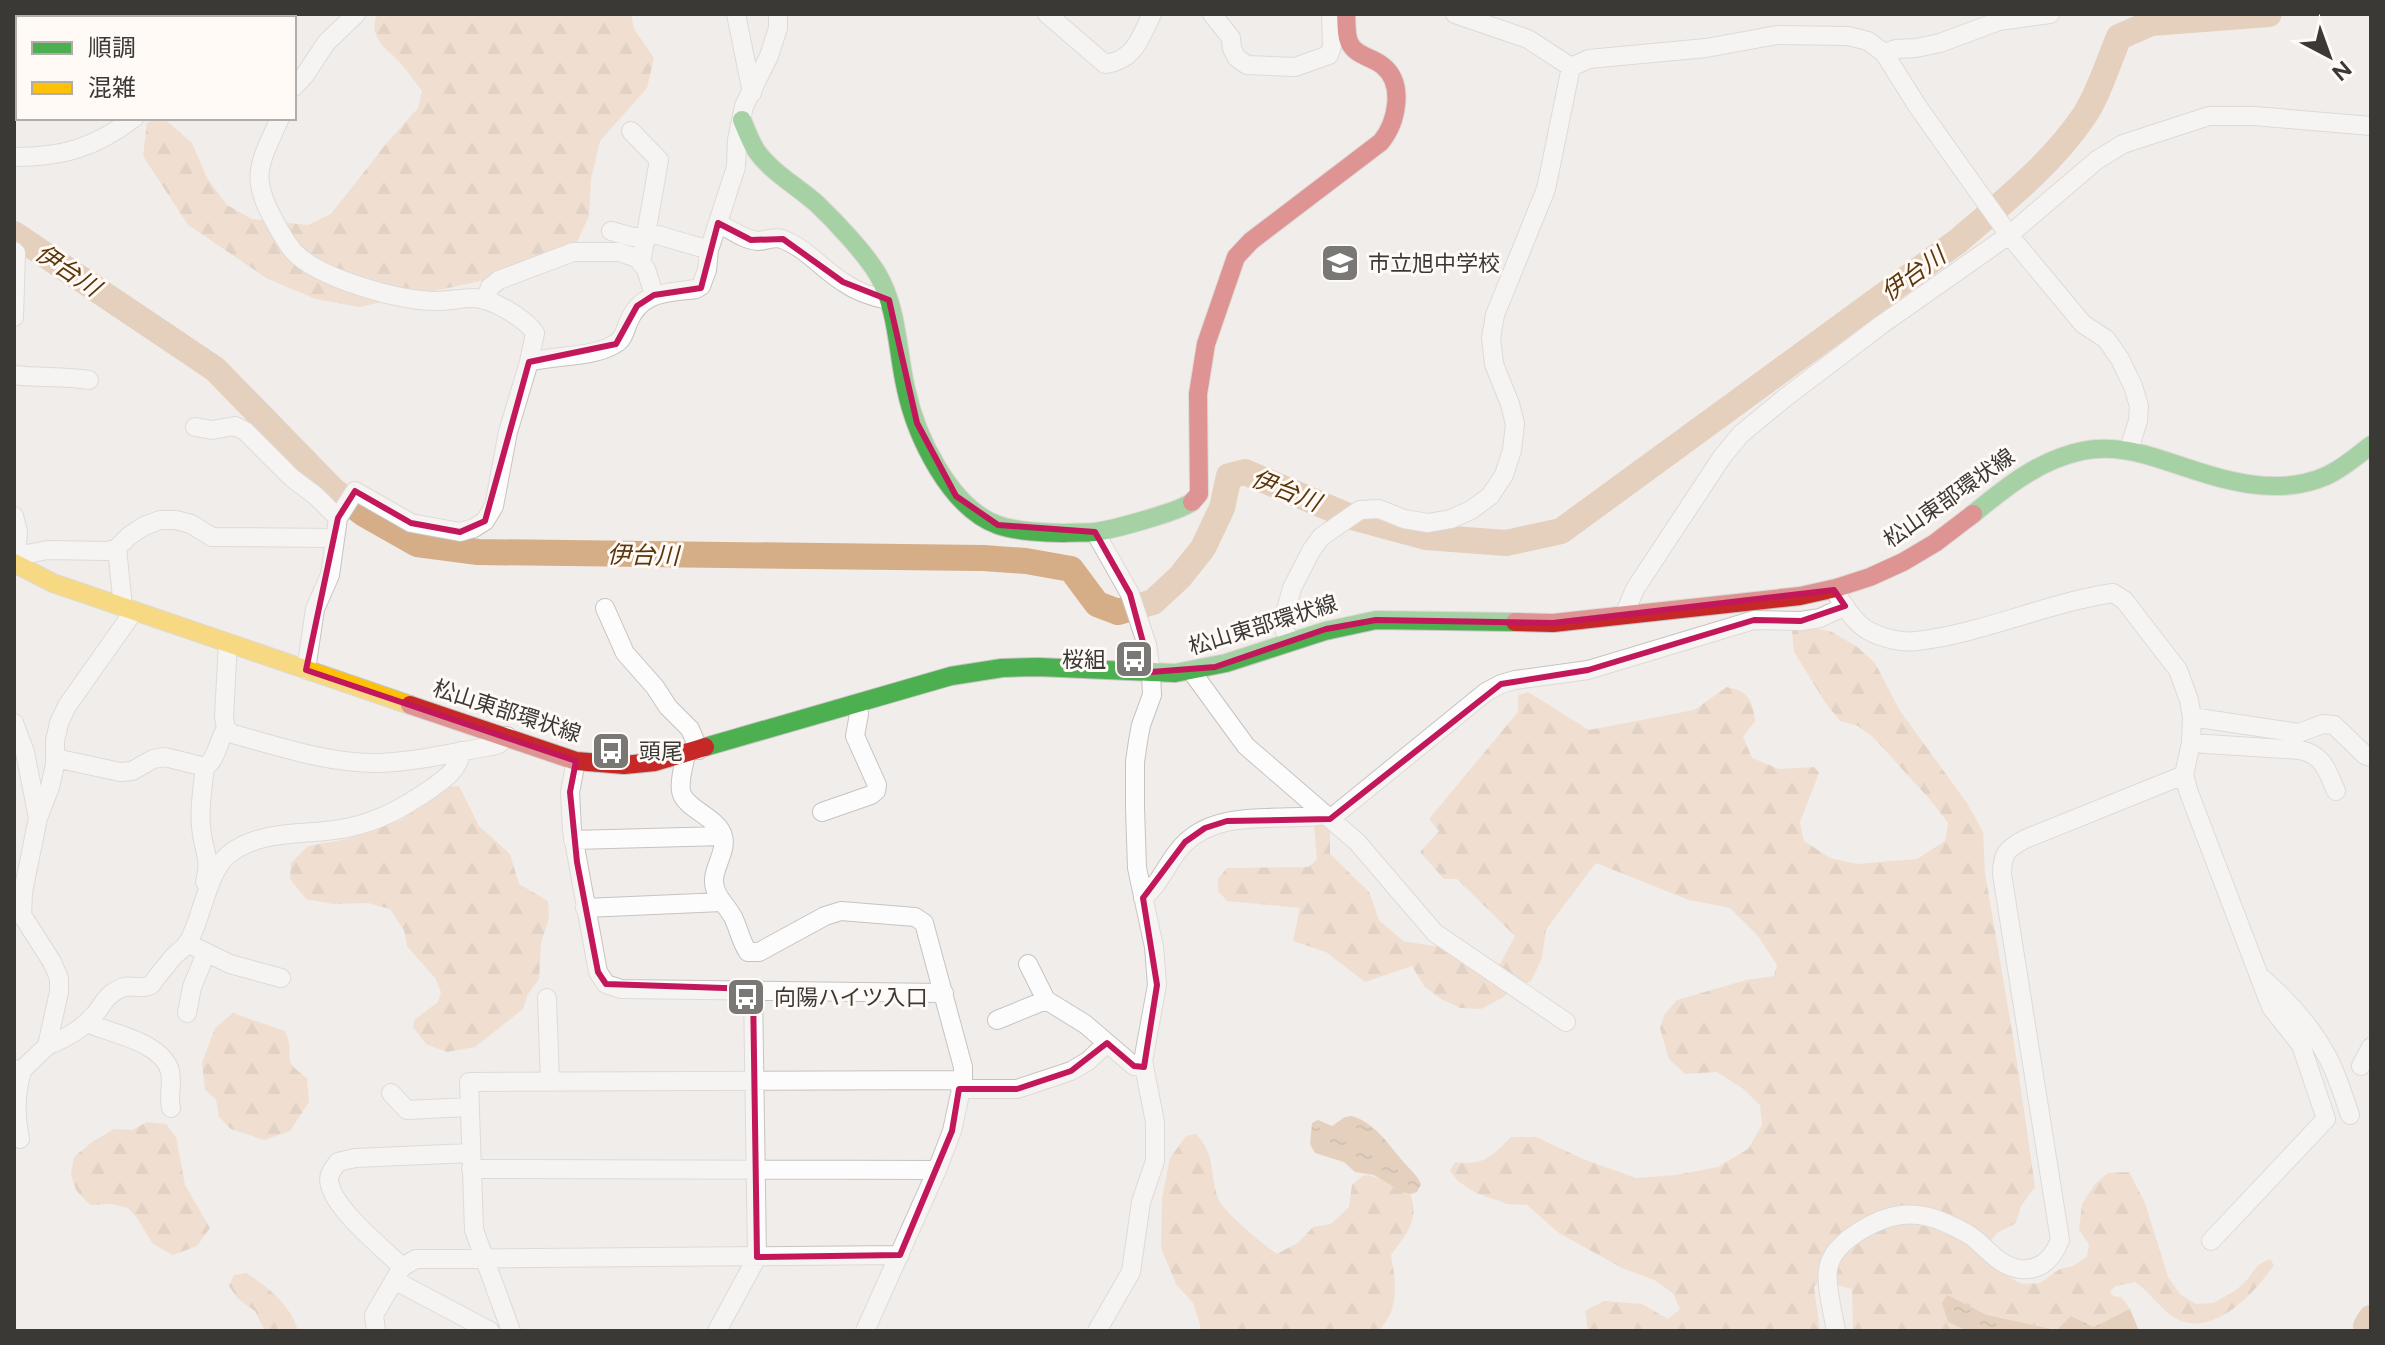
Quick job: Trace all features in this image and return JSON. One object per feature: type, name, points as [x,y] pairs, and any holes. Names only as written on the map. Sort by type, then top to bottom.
[{"type":"main road","points":[[742,120],[756,151],[818,205],[872,265],[886,288],[896,325],[906,391],[933,459],[956,496],[976,513],[998,525],[1049,533],[1095,532],[1179,509],[1190,504],[1199,494],[1198,394],[1206,344],[1236,257],[1251,241],[1346,170],[1389,132],[1396,101],[1391,74],[1381,64],[1354,50],[1347,37],[1346,14]]},
{"type":"main road","name":"松山東部環状線","points":[[15,559],[53,583],[306,670],[576,761],[624,765],[655,762],[692,752],[951,676],[1016,667],[1192,672],[1348,623],[1376,620],[1553,623],[1834,590],[1870,578],[1924,550],[2018,478],[2058,457],[2129,449],[2213,476],[2260,487],[2297,484],[2323,477],[2371,445]]},
{"type":"street","points":[[296,85],[326,43],[356,14]]},
{"type":"street","points":[[736,14],[752,93]]},
{"type":"street","points":[[529,362],[616,344],[624,335],[637,306],[654,295],[701,286],[709,250],[736,167],[737,140],[744,106],[769,56],[778,28],[778,14]]},
{"type":"street","points":[[1047,14],[1105,64],[1118,63],[1126,58],[1140,42],[1152,14]]},
{"type":"street","points":[[1212,14],[1231,38],[1237,58],[1247,65],[1295,67],[1329,55],[1332,46],[1331,14]]},
{"type":"street","points":[[1455,14],[1528,39],[1571,67]]},
{"type":"street","points":[[1884,53],[1940,43],[1999,21],[2050,14]]},
{"type":"street","points":[[1571,67],[1589,59],[1706,48],[1777,35],[1848,36],[1868,41],[1884,53],[1918,107],[2009,235],[2083,324],[2106,339],[2120,359],[2139,406],[2138,421],[2129,449]]},
{"type":"street","points":[[1290,641],[1284,629],[1284,617],[1292,588],[1321,537],[1360,510],[1379,509],[1404,519],[1428,523],[1451,519],[1471,510],[1490,496],[1504,475],[1512,450],[1515,424],[1494,364],[1491,338],[1495,315],[1546,189],[1571,67]]},
{"type":"street","points":[[1624,615],[1635,589],[1722,457],[1741,434],[1881,325],[2009,235],[2097,160],[2123,144],[2209,116],[2254,116],[2371,126]]},
{"type":"street","points":[[14,157],[41,157],[84,149],[131,120]]},
{"type":"street","points":[[279,120],[259,168],[260,191],[295,253],[368,290],[436,301],[473,297],[486,299],[522,319],[535,333],[508,432],[494,506],[485,521],[460,532],[411,523],[355,491],[340,515],[330,575],[315,609],[306,670]]},
{"type":"street","points":[[631,131],[659,160],[641,263]]},
{"type":"street","points":[[718,223],[751,240],[783,239],[843,282],[868,296],[889,300]]},
{"type":"street","points":[[611,231],[633,237],[658,235],[709,250]]},
{"type":"street","points":[[14,251],[14,317]]},
{"type":"street","points":[[486,299],[490,287],[499,280],[573,252],[619,252],[637,258],[646,269],[654,295]]},
{"type":"street","points":[[14,375],[66,376],[89,380]]},
{"type":"street","points":[[195,427],[212,430],[235,426],[245,431],[292,478],[340,515]]},
{"type":"street","points":[[14,516],[18,532],[15,559],[48,550],[107,551],[117,548],[144,526],[160,520],[191,524],[212,537],[335,538]]},
{"type":"street","points":[[1095,532],[1130,594],[1147,645],[1151,672],[1152,695],[1141,725],[1135,762],[1137,868],[1154,947],[1157,985],[1143,1061],[1155,1122],[1155,1161],[1141,1202],[1131,1272],[1097,1331]]},
{"type":"street","points":[[47,1046],[59,992],[59,978],[41,942],[22,915],[23,892],[38,818],[50,787],[59,723],[129,609],[117,548]]},
{"type":"street","points":[[1834,590],[1867,630],[1888,638],[1914,642],[2113,593],[2124,600],[2178,670],[2192,717],[2191,743],[2184,775],[2271,1007],[2301,1045],[2326,1119],[2211,1241]]},
{"type":"street","points":[[1143,898],[1150,893],[1185,842],[1205,828],[1227,821],[1327,817],[1486,692],[1501,684],[1588,670],[1754,620],[1801,621],[1820,618],[1845,606]]},
{"type":"street","points":[[605,608],[625,653],[668,707],[690,729],[692,752],[680,789],[683,797],[714,821],[723,836],[715,890],[732,915],[740,940],[748,952],[759,952],[825,916],[841,911],[915,917],[924,923],[963,1067],[961,1084],[952,1131],[937,1170],[865,1331]]},
{"type":"street","points":[[228,643],[224,717],[226,729],[233,734],[304,753],[381,763],[499,744],[507,736]]},
{"type":"street","points":[[1192,672],[1246,746],[1357,842],[1435,933],[1566,1022]]},
{"type":"street","points":[[822,812],[876,791],[877,785],[855,736],[858,704]]},
{"type":"street","points":[[2192,717],[2299,733],[2323,724],[2334,725],[2365,755],[2371,757]]},
{"type":"street","points":[[55,758],[120,772],[132,771],[153,759],[165,757],[205,767],[212,763],[219,738],[226,729]]},
{"type":"street","points":[[16,731],[38,818]]},
{"type":"street","points":[[2191,743],[2312,752],[2323,763],[2336,791]]},
{"type":"street","points":[[20,1139],[17,1125],[18,1069],[47,1046],[86,1023],[109,995],[125,986],[145,988],[151,985],[187,943],[219,864],[226,856],[267,836],[314,834],[386,817],[411,803],[452,772],[460,760],[461,751]]},
{"type":"street","points":[[576,761],[570,792],[573,840],[598,972],[606,984],[612,987],[944,993]]},
{"type":"street","points":[[205,767],[201,811],[201,828],[209,860],[202,891],[205,898]]},
{"type":"street","points":[[1836,1331],[1827,1268],[1832,1255],[1856,1233],[1874,1223],[1901,1215],[1926,1215],[1973,1237],[2003,1264],[2019,1269],[2033,1269],[2055,1254],[2060,1240],[2002,859],[2010,848],[2025,839],[2184,775]]},
{"type":"street","points":[[573,840],[723,836]]},
{"type":"street","points":[[585,908],[722,902]]},
{"type":"street","points":[[187,943],[230,964],[281,978]]},
{"type":"street","points":[[187,1013],[192,987],[206,953]]},
{"type":"street","points":[[1028,964],[1046,1000],[1085,1024],[1134,1066],[1144,1067]]},
{"type":"street","points":[[2260,976],[2282,995],[2328,1057],[2350,1115]]},
{"type":"street","points":[[717,1331],[757,1257],[753,989]]},
{"type":"street","points":[[547,998],[550,1082]]},
{"type":"street","points":[[997,1020],[1046,1000]]},
{"type":"street","points":[[86,1023],[150,1046],[164,1057],[171,1079],[168,1098],[171,1108]]},
{"type":"street","points":[[511,1331],[474,1230],[469,1082],[753,1080],[961,1084],[1017,1089],[1071,1071],[1088,1061],[1107,1043]]},
{"type":"street","points":[[2361,1066],[2371,1047]]},
{"type":"street","points":[[391,1093],[407,1110],[469,1107]]},
{"type":"street","points":[[490,1331],[398,1274],[340,1206],[329,1184],[330,1173],[338,1162],[355,1158],[754,1170],[937,1170]]},
{"type":"street","points":[[376,1331],[374,1315],[398,1274],[416,1259],[900,1255]]},
{"type":"highlighted area","points":[[718,223],[751,240],[783,239],[843,282],[889,300],[917,423],[956,496],[998,525],[1095,532],[1130,594],[1151,672],[1215,667],[1326,629],[1376,620],[1553,623],[1834,590],[1845,606],[1801,621],[1754,620],[1588,670],[1501,684],[1330,819],[1227,821],[1205,828],[1185,842],[1143,898],[1157,985],[1144,1067],[1134,1066],[1107,1043],[1071,1071],[1017,1089],[959,1089],[952,1131],[900,1255],[757,1257],[753,989],[606,984],[598,972],[577,862],[570,792],[576,761],[306,670],[338,518],[355,491],[411,523],[460,532],[485,521],[529,362],[616,344],[637,306],[654,295],[701,288]]},
{"type":"green space","points":[[377,14],[631,14],[634,29],[654,58],[647,88],[600,141],[591,179],[589,216],[577,242],[546,259],[490,279],[359,307],[316,299],[268,279],[188,225],[143,156],[147,123],[165,120],[192,143],[207,178],[227,205],[252,219],[308,225],[331,214],[418,108],[422,91],[385,48],[377,36]]},
{"type":"green space","points":[[1805,627],[1830,631],[1856,646],[1875,663],[1900,711],[1967,803],[1983,832],[1985,873],[2035,1187],[2021,1206],[2016,1223],[1997,1233],[1990,1242],[1996,1270],[2022,1284],[2040,1283],[2060,1269],[2073,1266],[2087,1257],[2089,1244],[2079,1230],[2082,1204],[2095,1184],[2108,1173],[2129,1172],[2145,1203],[2168,1277],[2180,1294],[2196,1304],[2213,1303],[2236,1290],[2258,1265],[2270,1259],[2274,1265],[2265,1277],[2230,1311],[2201,1323],[2186,1322],[2172,1316],[2135,1282],[2116,1286],[2110,1291],[2113,1296],[2121,1297],[2130,1309],[2094,1327],[2072,1316],[2058,1330],[1987,1315],[1947,1296],[1948,1322],[1967,1331],[1853,1331],[1852,1289],[1819,1280],[1814,1287],[1820,1331],[1588,1329],[1585,1311],[1604,1301],[1642,1304],[1668,1319],[1680,1309],[1673,1293],[1654,1280],[1622,1268],[1559,1233],[1527,1205],[1508,1204],[1476,1193],[1458,1181],[1450,1171],[1455,1162],[1473,1163],[1486,1158],[1511,1137],[1536,1137],[1583,1159],[1636,1178],[1718,1167],[1748,1149],[1762,1125],[1760,1105],[1742,1088],[1717,1072],[1685,1074],[1669,1059],[1660,1028],[1664,1015],[1677,1000],[1746,980],[1774,976],[1777,965],[1758,936],[1730,908],[1689,900],[1596,863],[1546,929],[1542,958],[1531,981],[1481,1009],[1460,1008],[1424,986],[1412,966],[1365,982],[1326,952],[1293,941],[1300,908],[1227,901],[1218,891],[1218,879],[1227,868],[1308,867],[1317,860],[1314,824],[1323,820],[1330,830],[1330,854],[1369,892],[1379,920],[1403,941],[1459,950],[1500,964],[1515,936],[1457,879],[1444,879],[1420,852],[1439,831],[1429,819],[1518,712],[1518,695],[1528,692],[1589,730],[1694,710],[1727,687],[1740,691],[1751,702],[1754,713],[1755,721],[1743,737],[1752,758],[1779,769],[1814,767],[1819,773],[1800,822],[1804,841],[1830,858],[1857,864],[1917,859],[1945,841],[1948,823],[1874,738],[1858,726],[1840,721],[1825,702],[1794,652],[1792,631]]},
{"type":"green space","points":[[459,786],[479,826],[510,854],[519,884],[548,901],[549,918],[541,943],[539,979],[528,994],[523,1009],[475,1047],[447,1052],[426,1044],[413,1027],[414,1020],[438,1002],[441,992],[435,978],[407,946],[404,930],[390,909],[368,903],[333,904],[306,899],[290,879],[291,863],[308,846],[347,839],[401,820],[448,787]]},
{"type":"green space","points":[[233,1013],[285,1031],[290,1060],[307,1078],[309,1102],[290,1131],[264,1140],[231,1129],[219,1117],[216,1099],[205,1090],[202,1063],[215,1028]]},
{"type":"green space","points":[[147,1122],[166,1124],[176,1137],[185,1185],[210,1228],[197,1246],[173,1255],[153,1244],[128,1208],[112,1204],[90,1205],[76,1190],[71,1174],[74,1157],[92,1142],[114,1129],[132,1130]]},
{"type":"green space","points":[[1196,1134],[1207,1149],[1221,1204],[1244,1228],[1277,1254],[1299,1242],[1313,1227],[1331,1224],[1349,1207],[1352,1185],[1364,1175],[1376,1177],[1410,1194],[1413,1219],[1391,1255],[1395,1295],[1386,1322],[1379,1331],[1202,1331],[1193,1303],[1176,1284],[1161,1248],[1162,1198],[1170,1158],[1186,1136]]},
{"type":"green space","points":[[246,1273],[270,1290],[284,1305],[298,1331],[265,1331],[255,1311],[238,1299],[229,1286],[234,1275]]},
{"type":"water","points":[[1352,1116],[1379,1133],[1421,1184],[1417,1192],[1402,1192],[1374,1175],[1355,1172],[1344,1162],[1315,1153],[1310,1144],[1312,1123],[1318,1120],[1332,1126]]},
{"type":"water","points":[[1947,1295],[1987,1315],[2057,1330],[2071,1316],[2094,1327],[2130,1309],[2139,1331],[1967,1331],[1948,1322],[1942,1303]]},
{"type":"waterway","name":"伊台川","points":[[14,234],[215,369],[333,490],[364,514],[417,544],[478,552],[1026,561],[1071,569],[1097,604],[1118,612],[1153,602],[1180,577],[1203,548],[1222,508],[1229,476],[1245,472],[1348,516],[1426,537],[1506,543],[1561,531],[1958,241],[2009,198],[2057,151],[2084,116],[2119,37],[2151,23],[2269,14]]},
{"type":"waterway","points":[[2367,1331],[2366,1326],[2371,1318]]},
{"type":"traffic: fast","points":[[742,120],[753,146],[764,160],[824,211],[877,273],[893,315],[906,389],[918,428],[938,468],[965,503],[998,525],[1064,533],[1115,528],[1192,502]]},
{"type":"traffic: fast","points":[[1973,514],[2037,468],[2082,451],[2125,450],[2246,484],[2286,486],[2326,476],[2371,445]]},
{"type":"traffic: fast","points":[[705,747],[951,676],[1002,668],[1175,673],[1226,663],[1325,631],[1376,620],[1515,622]]},
{"type":"traffic: slow","points":[[14,563],[53,583],[410,705]]},
{"type":"traffic: jam","points":[[1192,502],[1199,494],[1198,394],[1206,344],[1236,257],[1251,241],[1381,142],[1391,124],[1396,103],[1394,83],[1380,64],[1352,47],[1347,34],[1346,14]]},
{"type":"traffic: jam","points":[[1515,622],[1553,623],[1800,596],[1836,588],[1903,562],[1935,543],[1973,514]]},
{"type":"traffic: jam","points":[[410,705],[576,761],[624,765],[655,762],[705,747]]},
{"type":"place","name":"市立旭中学校","points":[[1340,263]]},
{"type":"place","name":"桜組","points":[[1134,659]]},
{"type":"place","name":"頭尾","points":[[611,751]]},
{"type":"place","name":"向陽ハイツ入口","points":[[746,997]]}]
